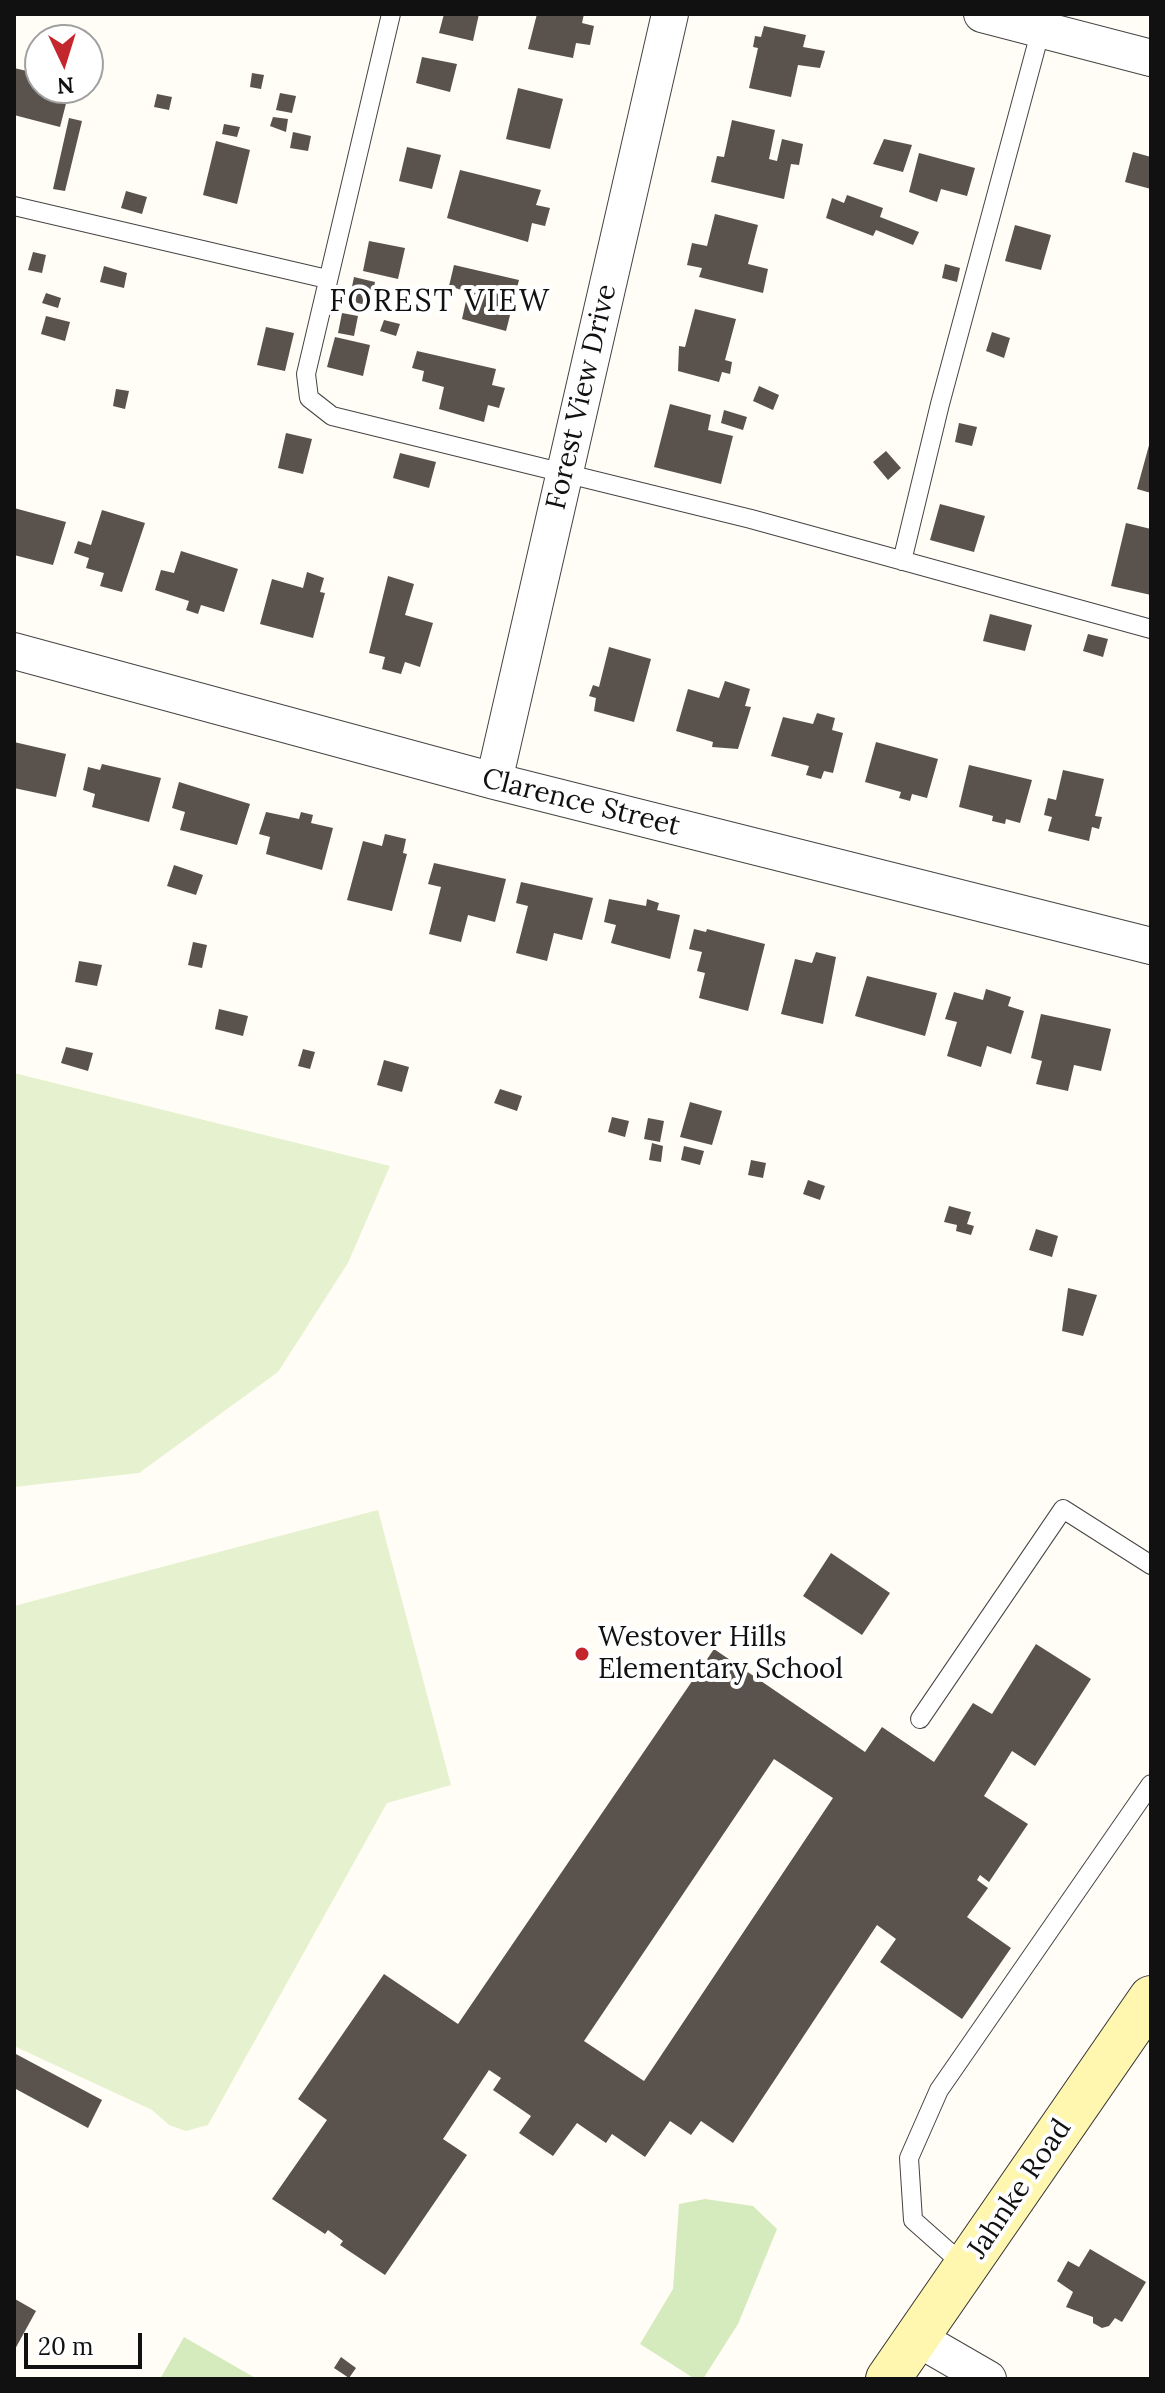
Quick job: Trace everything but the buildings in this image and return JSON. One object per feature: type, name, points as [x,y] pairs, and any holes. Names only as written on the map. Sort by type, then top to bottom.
[{"type":"main road","name":"Jahnke Road","points":[[888,2379],[1151,1998]]},
{"type":"street","name":"Forest View Drive","points":[[494,781],[670,14]]},
{"type":"street","points":[[982,14],[1151,58]]},
{"type":"street","name":"Clarence Street","points":[[14,651],[494,781],[1151,946]]},
{"type":"street","points":[[917,2338],[988,2379]]},
{"type":"lane","points":[[391,14],[306,374],[309,398],[332,416],[565,472],[1151,629]]},
{"type":"lane","points":[[902,561],[940,404],[1041,29]]},
{"type":"lane","points":[[14,206],[327,279]]},
{"type":"lane","points":[[920,1719],[1063,1509],[1151,1565]]},
{"type":"lane","points":[[966,2267],[913,2220],[909,2158],[939,2090],[1151,1784]]},
{"type":"green space","points":[[14,1073],[390,1166],[348,1263],[278,1372],[139,1473],[14,1487]]},
{"type":"green space","points":[[378,1510],[451,1785],[387,1803],[208,2125],[186,2131],[169,2125],[152,2110],[14,2046],[14,1606]]},
{"type":"green space","points":[[705,2199],[753,2206],[777,2229],[738,2324],[703,2379],[695,2379],[640,2344],[673,2289],[679,2204]]},
{"type":"green space","points":[[184,2337],[257,2379],[160,2379]]},
{"type":"place","name":"Westover Hills Elementary School","points":[[582,1654]]},
{"type":"district","name":"FOREST VIEW","points":[[440,302]]}]
